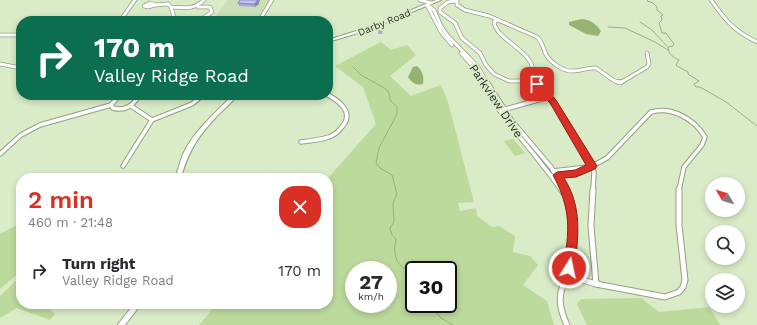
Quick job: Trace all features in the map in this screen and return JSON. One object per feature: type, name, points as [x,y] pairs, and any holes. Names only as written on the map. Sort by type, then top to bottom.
[{"type":"main road","name":"Darby Road","points":[[333,40],[360,32],[439,0]]},
{"type":"main road","points":[[180,173],[187,150],[195,137],[231,100]]},
{"type":"main road","points":[[121,325],[134,309]]},
{"type":"street","points":[[124,16],[135,0]]},
{"type":"street","points":[[155,5],[168,4],[172,0]]},
{"type":"street","points":[[198,7],[204,0]]},
{"type":"street","points":[[262,16],[272,0]]},
{"type":"street","points":[[419,0],[434,2]]},
{"type":"street","points":[[419,0],[423,4],[421,7]]},
{"type":"street","points":[[497,20],[494,24],[504,37],[526,55],[532,63],[533,71],[528,77],[510,81],[499,77],[490,71],[480,53],[462,38],[455,23],[440,10],[442,5],[456,0],[457,6],[462,10],[485,14],[538,38],[542,42],[549,58],[566,69],[573,71],[595,68],[601,70],[614,81],[619,83],[626,81],[647,67],[649,64],[647,53]]},
{"type":"street","points":[[711,0],[730,26],[741,34],[757,42]]},
{"type":"street","points":[[168,4],[171,7],[174,16]]},
{"type":"street","name":"Parkview Drive","points":[[427,5],[434,10],[438,23],[449,39],[476,70],[519,137],[551,174],[566,196]]},
{"type":"street","points":[[171,7],[210,7],[212,12],[206,16]]},
{"type":"street","points":[[0,35],[16,35]]},
{"type":"street","points":[[0,64],[16,67]]},
{"type":"street","points":[[537,84],[549,97],[592,166],[595,179],[591,226],[596,284]]},
{"type":"street","points":[[502,110],[549,97]]},
{"type":"street","points":[[301,142],[327,138],[343,127],[348,119],[347,110],[342,103],[333,98]]},
{"type":"street","points":[[0,154],[21,135],[40,125],[111,105],[115,100]]},
{"type":"street","points":[[111,105],[117,110],[131,106],[136,100]]},
{"type":"street","points":[[123,166],[152,120],[192,104],[197,100]]},
{"type":"street","points":[[131,106],[152,120]]},
{"type":"street","name":"Parkview Drive","points":[[502,110],[556,173],[565,187],[566,196],[573,216],[574,229],[569,268],[562,268],[559,271],[560,276],[565,280],[560,289],[559,302],[567,325]]},
{"type":"street","points":[[551,174],[576,173],[607,158],[654,110],[669,110],[679,114],[700,130],[705,137],[704,143],[685,165],[677,191],[685,273],[683,288],[674,296],[665,297],[596,284],[576,278]]},
{"type":"street","points":[[569,268],[575,273],[576,278]]},
{"type":"street","points":[[565,280],[573,282],[576,278]]},
{"type":"shaded area","points":[[228,0],[270,0],[260,16],[216,16]]},
{"type":"shaded area","points":[[582,19],[591,21],[597,26],[601,31],[598,36],[586,34],[569,25],[569,22]]},
{"type":"shaded area","points":[[381,42],[391,50],[407,45],[416,55],[390,76],[411,96],[441,85],[448,102],[474,202],[458,203],[460,211],[476,208],[477,216],[492,227],[499,226],[515,236],[513,252],[530,256],[538,265],[523,285],[547,301],[554,325],[199,325],[213,309],[333,309],[332,173],[376,124],[363,87],[335,66]]},
{"type":"shaded area","points":[[417,66],[423,74],[423,84],[418,85],[414,84],[408,77],[413,67]]},
{"type":"shaded area","points":[[513,139],[525,153],[515,156],[504,141]]},
{"type":"shaded area","points":[[16,226],[16,275],[0,289],[0,234]]},
{"type":"shaded area","points":[[16,281],[16,309],[0,318],[0,296]]},
{"type":"shaded area","points":[[641,298],[659,312],[705,307],[705,313],[713,313],[720,325],[587,325],[577,304],[581,299]]},
{"type":"shaded area","points":[[20,309],[49,309],[55,314],[50,320]]},
{"type":"building","points":[[240,0],[258,0],[254,4],[238,3]]},
{"type":"building","points":[[379,26],[383,26],[382,30],[378,29]]},
{"type":"waterway","points":[[648,0],[647,1],[653,3],[657,7],[657,10],[663,15],[661,16],[662,20],[659,23],[662,33],[666,33],[674,44],[673,46],[668,47],[668,49],[671,55],[679,60],[676,65],[699,81],[694,84],[696,87],[700,87],[726,102],[757,126]]},
{"type":"waterway","points":[[640,22],[652,30],[667,46]]},
{"type":"waterway","points":[[608,27],[625,28],[655,42],[668,50]]},
{"type":"waterway","points":[[353,67],[361,75],[386,89],[389,93],[390,100],[397,107],[397,114],[379,148],[376,163],[380,168],[392,175],[397,194],[393,203],[394,222],[390,228],[392,235],[396,239],[395,256],[405,269]]},
{"type":"waterway","points":[[437,313],[441,318],[453,325]]},
{"type":"route","points":[[537,84],[553,102],[592,166],[576,173],[557,175],[565,187],[566,196],[573,216],[574,239],[569,268]]}]
